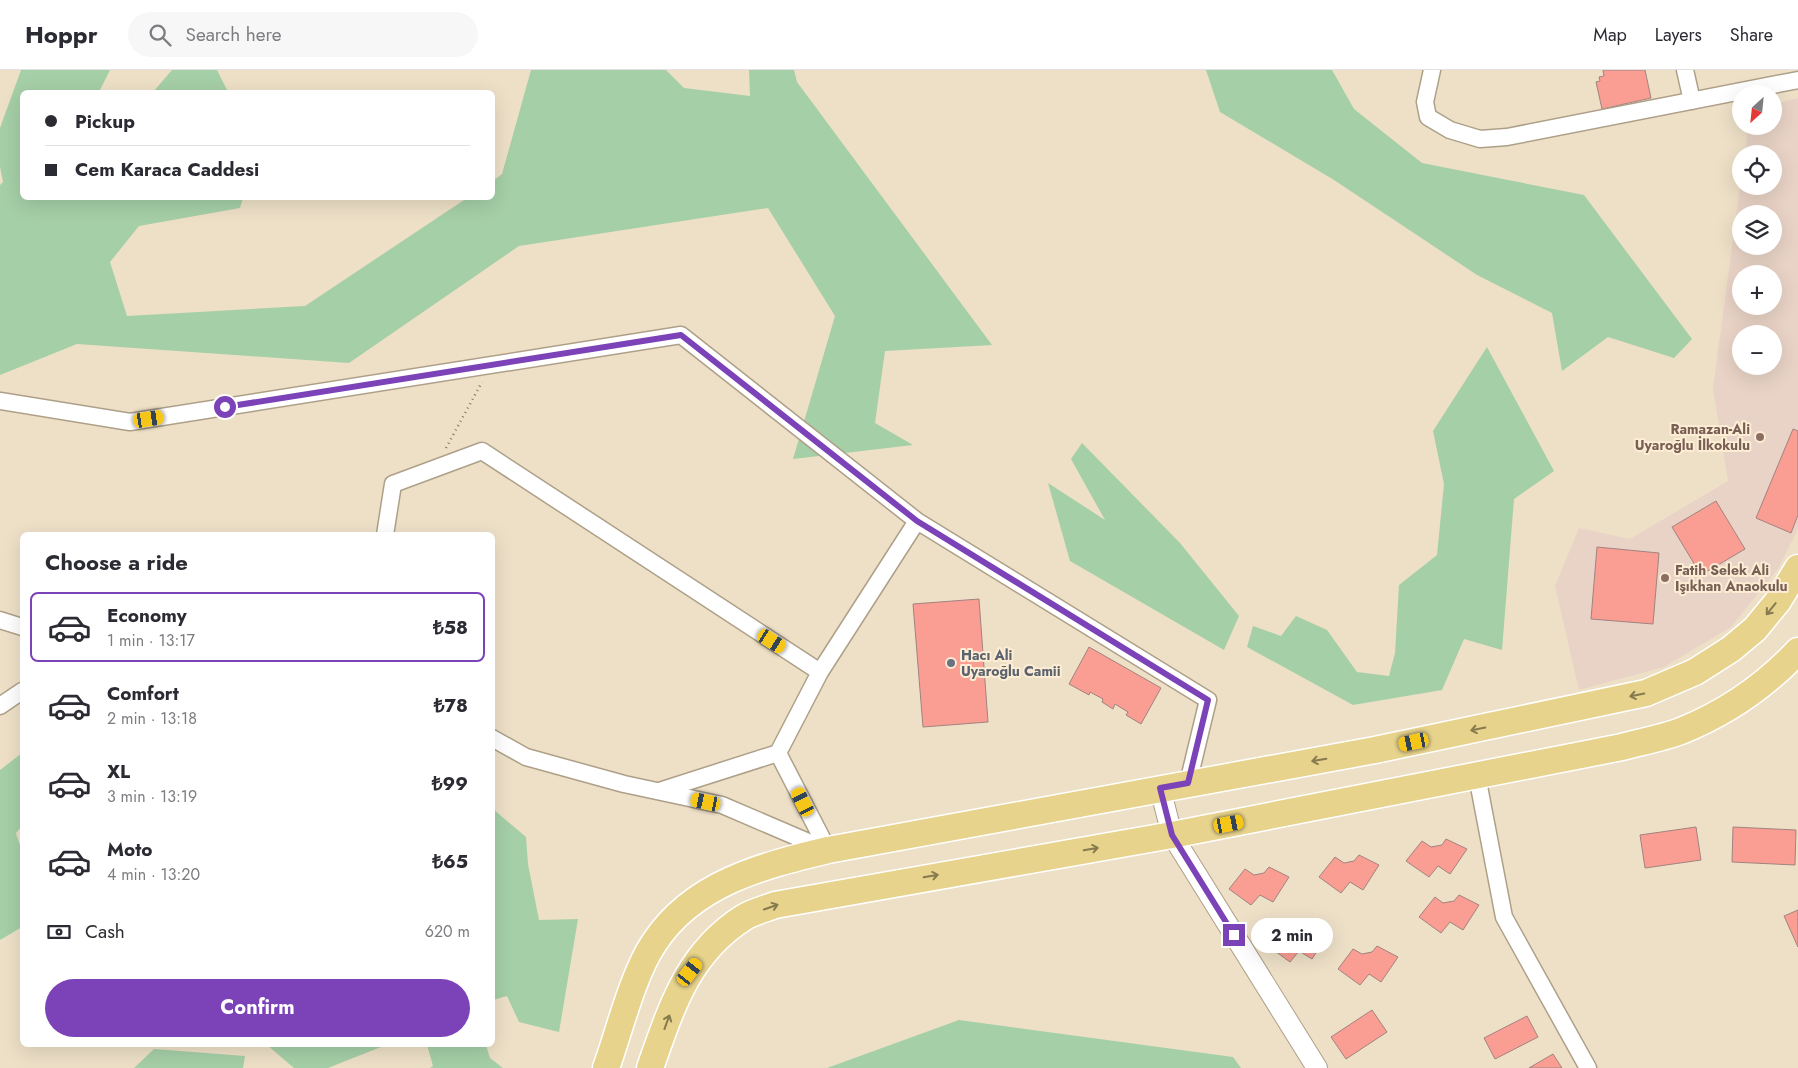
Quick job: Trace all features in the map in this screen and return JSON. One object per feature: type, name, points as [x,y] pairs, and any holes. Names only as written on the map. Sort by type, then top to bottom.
[{"type":"main road","points":[[606,1068],[641,967],[654,943],[691,902],[713,888],[768,864],[828,850],[1375,750],[1646,693],[1695,672],[1731,650],[1755,630],[1778,601],[1798,568]]},
{"type":"main road","points":[[650,1068],[677,993],[690,972],[719,937],[744,917],[775,905],[808,897],[1172,835],[1622,747],[1681,731],[1754,692],[1798,651]]},
{"type":"street","points":[[1432,70],[1425,102],[1428,117],[1450,130],[1480,139],[1507,137],[1798,80]]},
{"type":"street","points":[[1685,70],[1692,101]]},
{"type":"street","points":[[0,401],[130,422],[681,335],[917,521],[1208,700],[1188,783]]},
{"type":"street","points":[[386,532],[394,484],[482,451],[820,672]]},
{"type":"street","points":[[657,791],[778,753],[820,672],[917,521]]},
{"type":"street","points":[[0,620],[20,626]]},
{"type":"street","points":[[0,706],[20,692]]},
{"type":"street","points":[[495,740],[526,757],[657,791],[722,805],[828,850]]},
{"type":"street","points":[[778,753],[828,850]]},
{"type":"street","points":[[1477,776],[1504,917],[1588,1068]]},
{"type":"street","points":[[1160,788],[1172,835],[1317,1068]]},
{"type":"path","points":[[434,469],[491,365]]},
{"type":"shaded area","points":[[1798,98],[1798,529],[1778,569],[1731,627],[1664,667],[1579,690],[1555,586],[1579,528],[1630,539],[1728,481],[1713,389],[1732,246],[1732,255],[1782,255],[1782,205],[1738,205],[1739,195],[1782,195],[1782,145],[1746,145],[1747,135],[1782,135],[1782,102]]},
{"type":"green space","points":[[21,70],[110,70],[100,90],[20,90],[20,200],[242,200],[240,208],[139,226],[110,262],[127,316],[305,306],[464,200],[495,200],[495,179],[502,174],[531,70],[666,70],[684,88],[750,96],[749,70],[794,70],[797,82],[992,345],[885,351],[875,423],[913,445],[793,459],[835,316],[768,208],[519,246],[349,363],[77,344],[0,375],[0,185],[3,182],[0,167],[0,128]]},
{"type":"green space","points":[[172,70],[217,70],[227,90],[155,90]]},
{"type":"green space","points":[[1206,70],[1332,70],[1354,109],[1422,163],[1584,195],[1692,339],[1674,358],[1608,337],[1562,371],[1552,313],[1477,275],[1334,180],[1220,112]]},
{"type":"green space","points":[[1487,347],[1554,471],[1514,499],[1502,650],[1464,639],[1442,690],[1353,705],[1247,647],[1253,626],[1281,636],[1296,616],[1327,630],[1357,672],[1389,676],[1395,653],[1399,585],[1437,555],[1444,484],[1433,431]]},
{"type":"green space","points":[[1082,443],[1180,543],[1239,616],[1224,650],[1070,561],[1048,483],[1105,520],[1071,459]]},
{"type":"green space","points":[[20,755],[20,828],[16,833],[20,846],[20,928],[0,940],[0,770]]},
{"type":"green space","points":[[495,811],[526,837],[528,864],[539,920],[578,919],[559,1032],[519,1022],[507,996],[495,999]]},
{"type":"green space","points":[[959,1020],[1233,1057],[1241,1068],[827,1068]]},
{"type":"green space","points":[[269,1047],[381,1047],[328,1068],[294,1068]]},
{"type":"green space","points":[[428,1047],[487,1047],[490,1058],[503,1068],[430,1068],[433,1066]]},
{"type":"green space","points":[[154,1049],[245,1056],[243,1068],[134,1068]]},
{"type":"building","points":[[1603,70],[1645,70],[1651,98],[1602,109],[1596,82],[1600,81],[1599,77],[1604,76]]},
{"type":"building","points":[[1793,429],[1798,431],[1798,515],[1791,533],[1756,518]]},
{"type":"building","points":[[1716,501],[1745,549],[1701,575],[1672,527]]},
{"type":"building","points":[[1597,547],[1659,553],[1653,624],[1591,619]]},
{"type":"building","name":"Hacı Ali Uyaroğlu Camii","points":[[979,599],[988,722],[923,727],[913,604]]},
{"type":"building","points":[[1089,647],[1161,688],[1141,724],[1126,715],[1128,712],[1115,704],[1113,709],[1102,702],[1103,699],[1090,692],[1089,695],[1069,684]]},
{"type":"building","points":[[1696,827],[1701,860],[1645,868],[1640,835]]},
{"type":"building","points":[[1733,827],[1796,830],[1795,865],[1732,862]]},
{"type":"building","points":[[1446,839],[1467,849],[1450,874],[1438,866],[1429,877],[1406,861],[1422,841],[1431,847],[1442,845]]},
{"type":"building","points":[[1359,855],[1379,865],[1363,890],[1350,882],[1341,893],[1319,877],[1335,857],[1344,863],[1354,861]]},
{"type":"building","points":[[1269,867],[1289,877],[1273,902],[1260,895],[1251,905],[1229,889],[1245,869],[1254,875],[1264,873]]},
{"type":"building","points":[[1459,895],[1479,905],[1463,930],[1450,922],[1441,933],[1419,917],[1435,897],[1443,903],[1454,901]]},
{"type":"building","points":[[1798,910],[1798,947],[1784,916]]},
{"type":"building","points":[[1308,924],[1328,934],[1312,959],[1299,951],[1290,962],[1268,946],[1284,926],[1293,932],[1303,929]]},
{"type":"building","points":[[1377,946],[1398,957],[1381,982],[1369,974],[1360,985],[1338,969],[1353,949],[1362,954],[1372,952]]},
{"type":"building","points":[[1372,1010],[1387,1032],[1346,1059],[1331,1037]]},
{"type":"building","points":[[1527,1016],[1538,1037],[1495,1059],[1484,1038]]},
{"type":"building","points":[[1553,1054],[1562,1068],[1529,1068]]},
{"type":"place","name":"Ramazan-Ali Uyaroğlu İlkokulu","points":[[1760,437]]},
{"type":"place","name":"Fatih Selek Ali Işıkhan Anaokulu","points":[[1665,578]]},
{"type":"place","name":"Hacı Ali Uyaroğlu Camii","points":[[951,663]]},
{"type":"route","points":[[225,407],[681,335],[917,521],[1208,700],[1188,783],[1160,788],[1172,835],[1234,935]]}]
